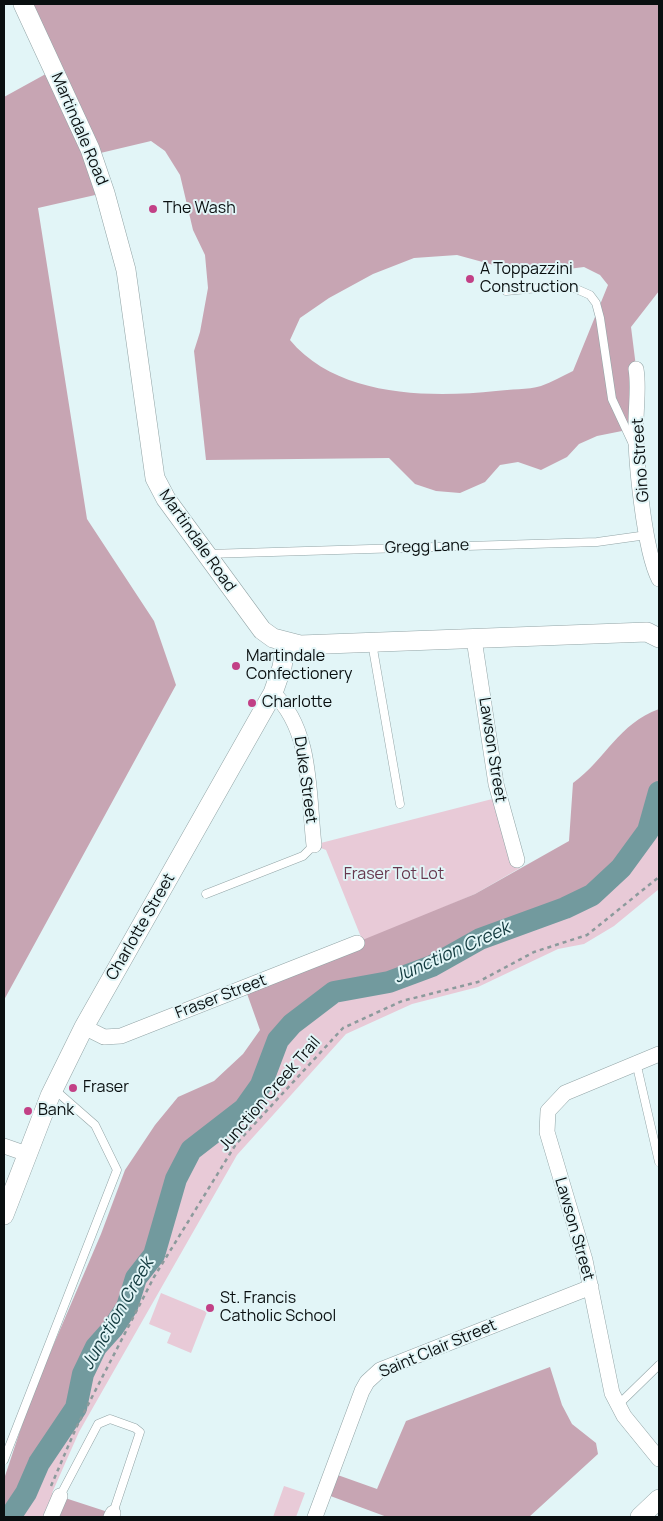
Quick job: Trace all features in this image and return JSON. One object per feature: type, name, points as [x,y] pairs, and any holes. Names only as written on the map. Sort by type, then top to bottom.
[{"type":"street","name":"Martindale Road","points":[[23,4],[90,149],[105,193],[126,270],[156,478],[166,499],[262,630],[273,638],[286,643],[300,645],[647,632],[659,638]]},
{"type":"street","name":"Gino Street","points":[[636,369],[638,391],[637,453],[647,535],[653,564],[659,579]]},
{"type":"street","name":"Lawson Street","points":[[474,639],[496,784],[516,860]]},
{"type":"street","name":"Charlotte Street","points":[[4,1215],[53,1089],[84,1027],[273,693],[282,667],[286,643]]},
{"type":"street","name":"Duke Street","points":[[273,693],[286,706],[298,730],[304,756],[314,845]]},
{"type":"street","name":"Fraser Street","points":[[84,1027],[104,1036],[121,1036],[357,943]]},
{"type":"street","name":"Lawson Street","points":[[659,1054],[565,1093],[554,1102],[548,1111],[546,1120],[550,1146],[577,1229],[591,1287],[612,1393],[618,1406],[639,1436],[659,1458]]},
{"type":"street","points":[[4,1146],[27,1154]]},
{"type":"street","name":"Saint Clair Street","points":[[315,1517],[362,1391],[380,1370],[591,1287]]},
{"type":"street","points":[[53,1517],[55,1493]]},
{"type":"street","points":[[640,1517],[659,1498]]},
{"type":"lane","points":[[506,291],[560,286],[574,288],[590,295],[596,303],[600,318],[612,399],[637,453]]},
{"type":"lane","name":"Gregg Lane","points":[[206,554],[596,542],[647,535]]},
{"type":"lane","points":[[372,642],[400,804]]},
{"type":"lane","points":[[206,894],[303,856],[314,845]]},
{"type":"lane","points":[[636,1062],[659,1162]]},
{"type":"lane","points":[[4,1460],[117,1170],[95,1125],[53,1089]]},
{"type":"lane","points":[[618,1406],[659,1365]]},
{"type":"lane","points":[[55,1493],[98,1424],[110,1419],[135,1428],[140,1432],[112,1515]]},
{"type":"path","name":"Junction Creek Trail","points":[[55,1493],[76,1428],[154,1277],[236,1144],[343,1028],[402,1001],[478,982],[534,952],[587,935],[659,877]]},
{"type":"green space","name":"Fraser Tot Lot","points":[[500,797],[520,868],[475,894],[363,942],[326,850],[313,845]]},
{"type":"green space","points":[[659,797],[659,889],[614,926],[584,944],[558,949],[478,987],[412,1004],[346,1034],[237,1155],[79,1432],[52,1493],[62,1497],[52,1517],[11,1517],[27,1494],[40,1463],[77,1408],[84,1374],[97,1347],[113,1329],[128,1307],[137,1279],[155,1256],[177,1179],[192,1150],[245,1110],[262,1085],[279,1040],[293,1025],[334,993],[389,982],[432,967],[480,940],[565,908],[603,887],[621,868],[648,832]]},
{"type":"green space","points":[[161,1293],[207,1312],[191,1353],[167,1343],[171,1333],[149,1324]]},
{"type":"green space","points":[[284,1486],[305,1493],[296,1517],[273,1517]]},
{"type":"shaded area","points":[[22,4],[659,4],[659,291],[631,327],[639,391],[627,430],[597,436],[579,444],[567,457],[541,470],[518,462],[500,465],[485,482],[460,493],[436,491],[415,484],[389,458],[206,460],[194,351],[200,332],[208,288],[205,255],[193,230],[180,175],[165,151],[151,141],[92,155],[104,193],[38,208],[87,519],[154,621],[176,685],[4,1000],[4,97],[53,70]],"holes":[[[457,255],[501,267],[552,271],[584,267],[600,275],[608,285],[573,371],[541,386],[530,388],[442,394],[386,390],[358,383],[333,373],[310,359],[290,340],[300,318],[329,298],[373,274],[414,258]]]},
{"type":"shaded area","points":[[659,709],[659,797],[648,831],[621,868],[603,887],[592,895],[565,908],[480,940],[432,967],[389,982],[334,993],[293,1025],[279,1040],[262,1085],[245,1110],[192,1150],[177,1179],[155,1256],[137,1279],[128,1307],[113,1329],[97,1347],[84,1374],[77,1408],[40,1463],[27,1494],[11,1517],[4,1517],[4,1479],[32,1395],[101,1234],[125,1170],[155,1125],[178,1097],[214,1081],[243,1054],[260,1030],[245,988],[475,894],[569,841],[573,783],[633,723]]},
{"type":"shaded area","points":[[550,1367],[562,1405],[572,1424],[596,1443],[598,1454],[529,1517],[387,1517],[325,1494],[332,1473],[377,1489],[406,1421]]},
{"type":"shaded area","points":[[62,1497],[111,1513],[110,1517],[52,1517]]},
{"type":"waterway","name":"Junction Creek","points":[[10,1517],[26,1493],[39,1463],[76,1408],[83,1374],[96,1347],[113,1328],[127,1307],[136,1278],[154,1255],[176,1179],[191,1150],[244,1109],[261,1085],[278,1040],[292,1024],[334,992],[389,982],[432,966],[480,939],[565,908],[592,895],[621,868],[648,831],[659,792]]},
{"type":"place","name":"The Wash","points":[[153,209]]},
{"type":"place","name":"A Toppazzini Construction","points":[[470,279]]},
{"type":"place","name":"Martindale Confectionery","points":[[236,666]]},
{"type":"place","name":"Charlotte","points":[[252,703]]},
{"type":"place","name":"Fraser","points":[[73,1088]]},
{"type":"place","name":"Bank","points":[[28,1111]]},
{"type":"place","name":"St. Francis Catholic School","points":[[210,1308]]}]
